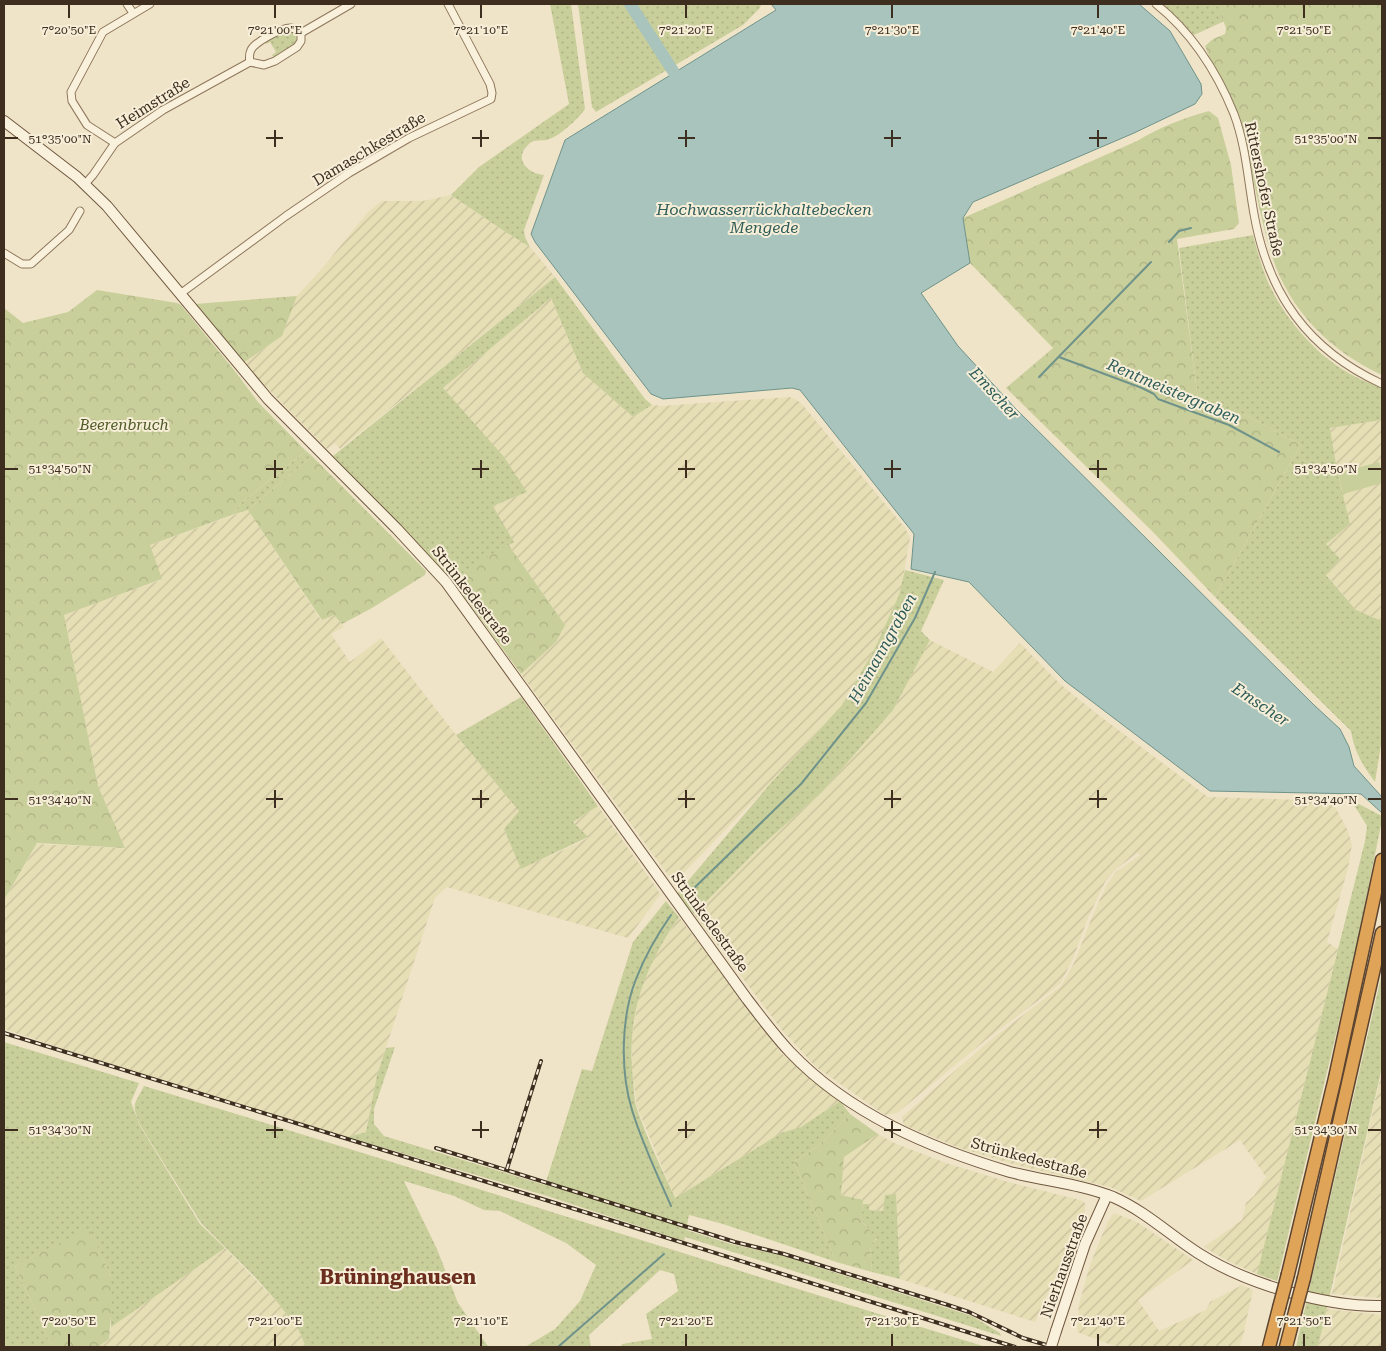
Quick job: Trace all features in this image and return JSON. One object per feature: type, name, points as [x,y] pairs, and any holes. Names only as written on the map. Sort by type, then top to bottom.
[{"type":"highway","points":[[1269,1347],[1325,1125],[1382,860]]},
{"type":"highway","points":[[1286,1347],[1304,1278],[1382,936]]},
{"type":"main road","name":"Strünkedestraße","points":[[4,121],[85,184],[107,206],[268,399],[397,529],[446,582],[747,999],[791,1052],[810,1071],[845,1099],[913,1137],[955,1154],[1013,1172],[1079,1187],[1129,1204],[1200,1254],[1254,1280],[1318,1299],[1382,1306]]},
{"type":"main road","name":"Nierhausstraße","points":[[1051,1347],[1085,1244],[1107,1195]]},
{"type":"street","points":[[127,4],[133,13]]},
{"type":"street","points":[[115,144],[87,125],[72,101],[71,92],[104,32],[150,4]]},
{"type":"street","name":"Heimstraße","points":[[85,184],[115,144],[163,110],[250,62],[264,66],[275,61],[297,47],[301,41],[301,33],[351,4]]},
{"type":"street","name":"Damaschkestraße","points":[[180,294],[286,216],[349,174],[409,138],[491,98],[490,84],[448,4]]},
{"type":"street","name":"Rittershofer Straße","points":[[1156,4],[1170,15],[1203,56],[1234,114],[1246,162],[1256,223],[1267,266],[1288,307],[1311,334],[1332,354],[1358,373],[1382,384]]},
{"type":"street","points":[[250,62],[249,54],[252,47],[270,36],[288,28],[295,29],[301,33]]},
{"type":"street","points":[[4,253],[22,264],[31,264],[69,230],[80,211]]},
{"type":"shaded area","points":[[451,195],[530,247],[555,277],[340,449],[335,443],[327,449],[243,363],[282,336],[297,296],[368,212],[382,201],[423,201]]},
{"type":"shaded area","points":[[551,298],[583,373],[633,417],[652,405],[661,406],[789,397],[795,399],[801,403],[905,528],[910,538],[899,595],[874,650],[842,705],[770,784],[674,883],[521,674],[556,642],[565,625],[508,544],[513,541],[493,506],[526,492],[443,388]]},
{"type":"shaded area","points":[[1381,420],[1382,621],[1356,610],[1326,574],[1340,559],[1326,544],[1350,524],[1337,470],[1330,428]]},
{"type":"shaded area","points":[[248,510],[321,620],[334,615],[342,624],[344,627],[331,634],[350,662],[381,638],[456,735],[520,812],[504,829],[521,868],[588,838],[573,822],[598,806],[660,895],[628,938],[447,887],[435,898],[427,922],[377,1075],[366,1132],[347,1137],[121,1068],[4,1029],[4,900],[37,844],[125,848],[98,786],[64,615],[161,580],[150,545]]},
{"type":"shaded area","points":[[930,640],[993,672],[1020,643],[1060,684],[1208,797],[1332,801],[1347,829],[1352,844],[1348,868],[1327,942],[1338,949],[1257,1274],[1230,1262],[1204,1247],[1242,1220],[1246,1203],[1254,1196],[1266,1177],[1240,1140],[1141,1201],[1110,1187],[1016,1165],[957,1147],[904,1125],[902,1117],[988,1042],[1061,986],[1074,963],[1107,884],[1116,872],[1140,855],[1137,853],[1115,870],[1105,882],[1088,918],[1072,961],[1060,984],[987,1039],[897,1113],[885,1115],[816,1067],[782,1030],[694,914],[759,848],[821,793],[893,710]]},
{"type":"shaded area","points":[[679,917],[782,1054],[840,1101],[801,1127],[781,1133],[675,1198],[637,1107],[632,1069],[632,1036],[639,994],[652,960]]},
{"type":"shaded area","points":[[1382,1070],[1382,1298],[1332,1294]]},
{"type":"shaded area","points":[[878,1134],[894,1143],[946,1163],[1008,1182],[1080,1200],[1085,1203],[1085,1211],[1035,1322],[900,1279],[896,1194],[883,1211],[868,1210],[869,1204],[863,1204],[863,1200],[841,1195],[844,1157]]},
{"type":"shaded area","points":[[1114,1213],[1137,1222],[1193,1260],[1138,1300],[1159,1331],[1206,1310],[1210,1302],[1242,1285],[1253,1290],[1239,1347],[1117,1347],[1077,1332],[1079,1304],[1090,1265],[1107,1223]]},
{"type":"shaded area","points":[[225,1248],[278,1303],[298,1329],[306,1347],[98,1347],[109,1339],[111,1327]]},
{"type":"shaded area","points":[[1327,1309],[1382,1315],[1382,1347],[1318,1347]]},
{"type":"green space","points":[[550,4],[571,4],[585,109],[562,132],[551,139],[532,142],[522,155],[524,165],[528,169],[544,175],[524,230],[530,247],[451,195],[479,167],[569,104]]},
{"type":"green space","points":[[578,4],[761,4],[760,8],[743,25],[596,112],[592,107]]},
{"type":"green space","points":[[1163,4],[1217,4],[1229,19],[1194,35]]},
{"type":"green space","points":[[1217,4],[1382,4],[1382,375],[1346,354],[1314,327],[1289,294],[1280,276],[1263,224],[1238,114],[1205,46],[1213,39],[1225,34],[1226,28]]},
{"type":"green space","points":[[286,30],[293,31],[296,35],[297,43],[274,58],[272,55],[276,52],[270,42],[266,44],[265,42]]},
{"type":"green space","points":[[1209,111],[1218,118],[1231,165],[1239,223],[1234,229],[1177,239],[1199,407],[1244,414],[1301,445],[1215,597],[1152,531],[1006,388],[1053,348],[970,263],[963,218],[1137,141],[1163,127]]},
{"type":"green space","points":[[1253,235],[1269,285],[1299,331],[1325,357],[1339,367],[1357,378],[1382,388],[1382,426],[1381,420],[1330,428],[1337,470],[1350,524],[1326,544],[1340,559],[1326,575],[1356,610],[1382,621],[1382,739],[1375,782],[1360,758],[1354,745],[1351,731],[1215,597],[1301,445],[1244,414],[1199,408],[1179,248]]},
{"type":"green space","points":[[555,277],[645,399],[652,405],[633,417],[583,373],[551,298],[443,388],[504,457],[527,492],[493,506],[514,542],[452,580],[333,456]]},
{"type":"green space","name":"Beerenbruch","points":[[97,290],[181,305],[258,402],[306,451],[241,503],[232,515],[150,545],[162,579],[64,615],[98,786],[125,848],[37,843],[4,900],[4,308],[23,323],[68,312]]},
{"type":"green space","points":[[297,296],[282,336],[243,363],[195,304]]},
{"type":"green space","points":[[306,451],[312,456],[248,510],[232,515],[241,503]]},
{"type":"green space","points":[[312,456],[426,571],[425,575],[342,624],[334,615],[322,620],[248,510]]},
{"type":"green space","points":[[1379,462],[1382,483],[1343,494],[1338,473]]},
{"type":"green space","points":[[508,544],[565,625],[556,642],[521,674],[452,580]]},
{"type":"green space","points":[[905,570],[944,580],[921,631],[930,640],[893,710],[821,793],[759,848],[694,914],[677,894],[770,784],[842,705],[874,650],[899,595]]},
{"type":"green space","points":[[521,697],[598,806],[573,822],[588,837],[521,869],[504,829],[519,811],[456,735]]},
{"type":"green space","points":[[1351,800],[1382,816],[1382,820],[1353,963],[1277,1281],[1257,1274],[1365,841],[1367,826]]},
{"type":"green space","points":[[666,901],[679,917],[656,955],[640,993],[632,1034],[632,1056],[634,1094],[637,1109],[675,1198],[781,1133],[801,1127],[840,1101],[850,1114],[818,1146],[794,1162],[836,1262],[723,1224],[689,1215],[686,1230],[731,1244],[780,1255],[972,1316],[1000,1333],[1001,1336],[685,1237],[684,1241],[547,1196],[347,1137],[366,1132],[377,1075],[386,1048],[395,1047],[374,1109],[374,1124],[384,1136],[545,1185],[582,1069],[592,1071],[633,942]]},
{"type":"green space","points":[[1382,973],[1382,1067],[1318,1347],[1296,1347]]},
{"type":"green space","points":[[4,1042],[139,1083],[131,1102],[140,1126],[200,1224],[225,1248],[111,1327],[111,1277],[89,1229],[15,1266],[52,1347],[4,1347]]},
{"type":"green space","points":[[144,1086],[986,1347],[621,1347],[622,1344],[652,1339],[646,1314],[678,1291],[674,1274],[660,1270],[589,1335],[591,1347],[525,1347],[555,1329],[580,1301],[596,1265],[566,1243],[500,1211],[484,1210],[454,1196],[404,1181],[437,1249],[458,1303],[490,1347],[306,1347],[298,1329],[278,1303],[201,1223],[140,1125],[135,1112],[135,1104]]},
{"type":"green space","points":[[850,1114],[878,1134],[844,1157],[841,1195],[863,1200],[862,1222],[877,1238],[870,1246],[872,1272],[836,1262],[794,1162],[818,1146]]},
{"type":"green space","points":[[896,1194],[900,1279],[872,1272],[870,1245],[877,1239],[861,1220],[863,1204],[869,1204],[869,1210],[883,1211],[885,1195]]},
{"type":"green space","points":[[89,1228],[111,1277],[112,1304],[109,1339],[98,1347],[52,1347],[15,1266]]},
{"type":"water","name":"Hochwasserrückhaltebecken Mengede","points":[[771,4],[1139,4],[1170,31],[1201,84],[1202,94],[1195,104],[1134,133],[973,202],[963,218],[970,263],[921,293],[958,346],[1015,408],[1340,729],[1349,747],[1354,766],[1382,797],[1382,813],[1361,794],[1210,791],[1065,681],[969,582],[911,569],[914,534],[800,390],[792,388],[663,399],[651,394],[535,242],[531,234],[565,140],[776,10]]},
{"type":"waterway","name":"Emscher","points":[[630,4],[682,85]]},
{"type":"waterway","points":[[1169,242],[1179,231],[1191,228]]},
{"type":"waterway","points":[[1039,377],[1151,262]]},
{"type":"waterway","name":"Rentmeistergraben","points":[[1059,357],[1142,388],[1154,394],[1158,399],[1229,425],[1279,452]]},
{"type":"waterway","name":"Heimanngraben","points":[[688,894],[801,784],[866,703],[915,618],[935,572]]},
{"type":"waterway","name":"Heimanngraben","points":[[671,915],[643,962],[636,979],[627,1010],[624,1044],[625,1078],[632,1110],[645,1146],[671,1206]]},
{"type":"waterway","name":"Heimanngraben","points":[[558,1347],[664,1254]]},
{"type":"railway","points":[[4,1033],[1015,1347]]},
{"type":"railway","points":[[507,1169],[541,1061]]},
{"type":"railway","points":[[436,1148],[735,1242],[784,1254],[948,1305],[969,1312],[1023,1338],[1053,1347]]},
{"type":"district","name":"Brüninghausen","points":[[398,1277]]}]
